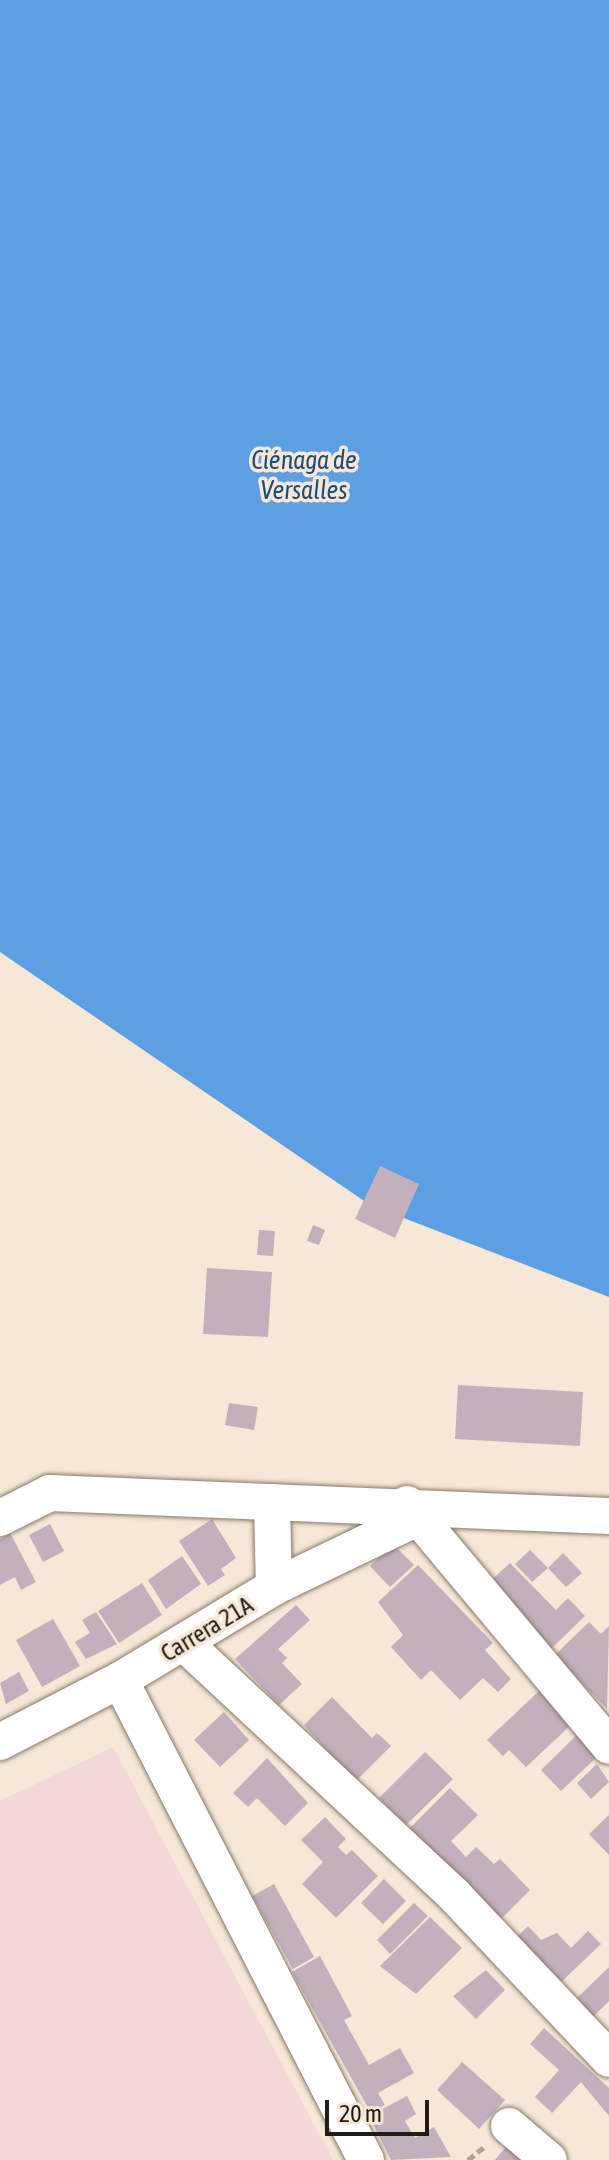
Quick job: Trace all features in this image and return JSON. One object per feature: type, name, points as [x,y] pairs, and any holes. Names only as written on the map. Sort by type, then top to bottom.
[{"type":"street","points":[[0,1518],[50,1493],[411,1511],[609,1516]]},
{"type":"street","points":[[272,1502],[274,1587]]},
{"type":"street","points":[[411,1511],[609,1745]]},
{"type":"street","name":"Carrera 21A","points":[[0,1742],[120,1680],[274,1587],[411,1511]]},
{"type":"street","points":[[184,1643],[455,1896],[604,2047]]},
{"type":"street","points":[[120,1680],[366,2160]]},
{"type":"street","points":[[509,2126],[549,2160]]},
{"type":"shaded area","points":[[113,1747],[333,2160],[0,2160],[0,1801]]},
{"type":"water","name":"Ciénaga de Versalles","points":[[0,0],[609,0],[609,1297],[370,1205],[0,952]]},
{"type":"building","points":[[380,1166],[419,1184],[395,1238],[355,1219]]},
{"type":"building","points":[[313,1225],[325,1230],[319,1245],[307,1241]]},
{"type":"building","points":[[259,1230],[275,1231],[273,1256],[257,1255]]},
{"type":"building","points":[[207,1268],[272,1272],[268,1337],[203,1334]]},
{"type":"building","points":[[458,1385],[583,1392],[580,1446],[455,1439]]},
{"type":"building","points":[[229,1403],[258,1407],[254,1430],[225,1425]]},
{"type":"building","points":[[212,1519],[236,1558],[221,1569],[225,1575],[208,1586],[179,1541]]},
{"type":"building","points":[[50,1524],[64,1551],[43,1562],[29,1535]]},
{"type":"building","points":[[10,1533],[36,1582],[21,1590],[15,1577],[0,1585],[0,1539]]},
{"type":"building","points":[[393,1544],[414,1565],[390,1587],[370,1566]]},
{"type":"building","points":[[530,1550],[548,1568],[532,1582],[515,1564]]},
{"type":"building","points":[[563,1553],[582,1573],[566,1587],[548,1568]]},
{"type":"building","points":[[182,1556],[201,1584],[166,1609],[148,1580]]},
{"type":"building","points":[[510,1563],[556,1610],[568,1598],[585,1616],[550,1650],[487,1584]]},
{"type":"building","points":[[418,1565],[493,1643],[485,1650],[511,1679],[498,1692],[483,1678],[460,1700],[431,1670],[421,1680],[391,1647],[403,1635],[378,1602]]},
{"type":"building","points":[[142,1583],[162,1615],[119,1643],[98,1611]]},
{"type":"building","points":[[296,1605],[310,1620],[278,1649],[287,1658],[282,1663],[302,1684],[279,1705],[235,1659]]},
{"type":"building","points":[[96,1612],[117,1644],[86,1659],[75,1642],[90,1633],[82,1620]]},
{"type":"building","points":[[53,1619],[80,1666],[42,1687],[16,1640]]},
{"type":"building","points":[[589,1622],[601,1634],[609,1626],[607,1709],[555,1655]]},
{"type":"building","points":[[19,1672],[29,1691],[6,1704],[0,1683]]},
{"type":"building","points":[[539,1691],[571,1725],[526,1767],[509,1750],[503,1756],[487,1740]]},
{"type":"building","points":[[332,1697],[372,1738],[377,1733],[391,1746],[355,1782],[304,1725]]},
{"type":"building","points":[[224,1712],[249,1740],[220,1767],[194,1740]]},
{"type":"building","points":[[581,1731],[602,1752],[561,1791],[541,1770]]},
{"type":"building","points":[[425,1752],[453,1779],[406,1825],[379,1798]]},
{"type":"building","points":[[267,1758],[308,1803],[285,1826],[257,1798],[248,1807],[233,1793]]},
{"type":"building","points":[[597,1764],[609,1782],[591,1799],[577,1783]]},
{"type":"building","points":[[450,1788],[478,1815],[451,1841],[466,1857],[476,1847],[494,1864],[500,1859],[530,1890],[500,1920],[406,1832]]},
{"type":"building","points":[[609,1815],[609,1855],[589,1834]]},
{"type":"building","points":[[325,1817],[346,1839],[338,1847],[346,1855],[352,1850],[378,1876],[336,1918],[302,1884],[323,1862],[301,1840]]},
{"type":"building","points":[[384,1879],[406,1901],[383,1924],[361,1903]]},
{"type":"building","points":[[274,1884],[314,1957],[293,1969],[252,1896]]},
{"type":"building","points":[[414,1903],[428,1916],[390,1954],[377,1940]]},
{"type":"building","points":[[430,1917],[462,1948],[416,1994],[380,1966]]},
{"type":"building","points":[[528,1926],[541,1940],[557,1933],[571,1948],[588,1931],[601,1944],[557,1986],[513,1941]]},
{"type":"building","points":[[320,1956],[352,2016],[344,2020],[369,2065],[400,2048],[414,2073],[378,2093],[385,2105],[371,2113],[292,1972]]},
{"type":"building","points":[[609,1967],[609,2001],[590,2020],[573,2002]]},
{"type":"building","points":[[486,1970],[505,1990],[476,2019],[453,1996]]},
{"type":"building","points":[[544,2028],[609,2088],[609,2116],[581,2082],[552,2113],[535,2097],[559,2070],[530,2044]]},
{"type":"building","points":[[462,2062],[505,2100],[479,2129],[437,2090]]},
{"type":"building","points":[[407,2096],[416,2114],[405,2121],[415,2138],[434,2127],[451,2157],[391,2160],[369,2116]]},
{"type":"building","points":[[510,2142],[531,2160],[495,2160]]}]
